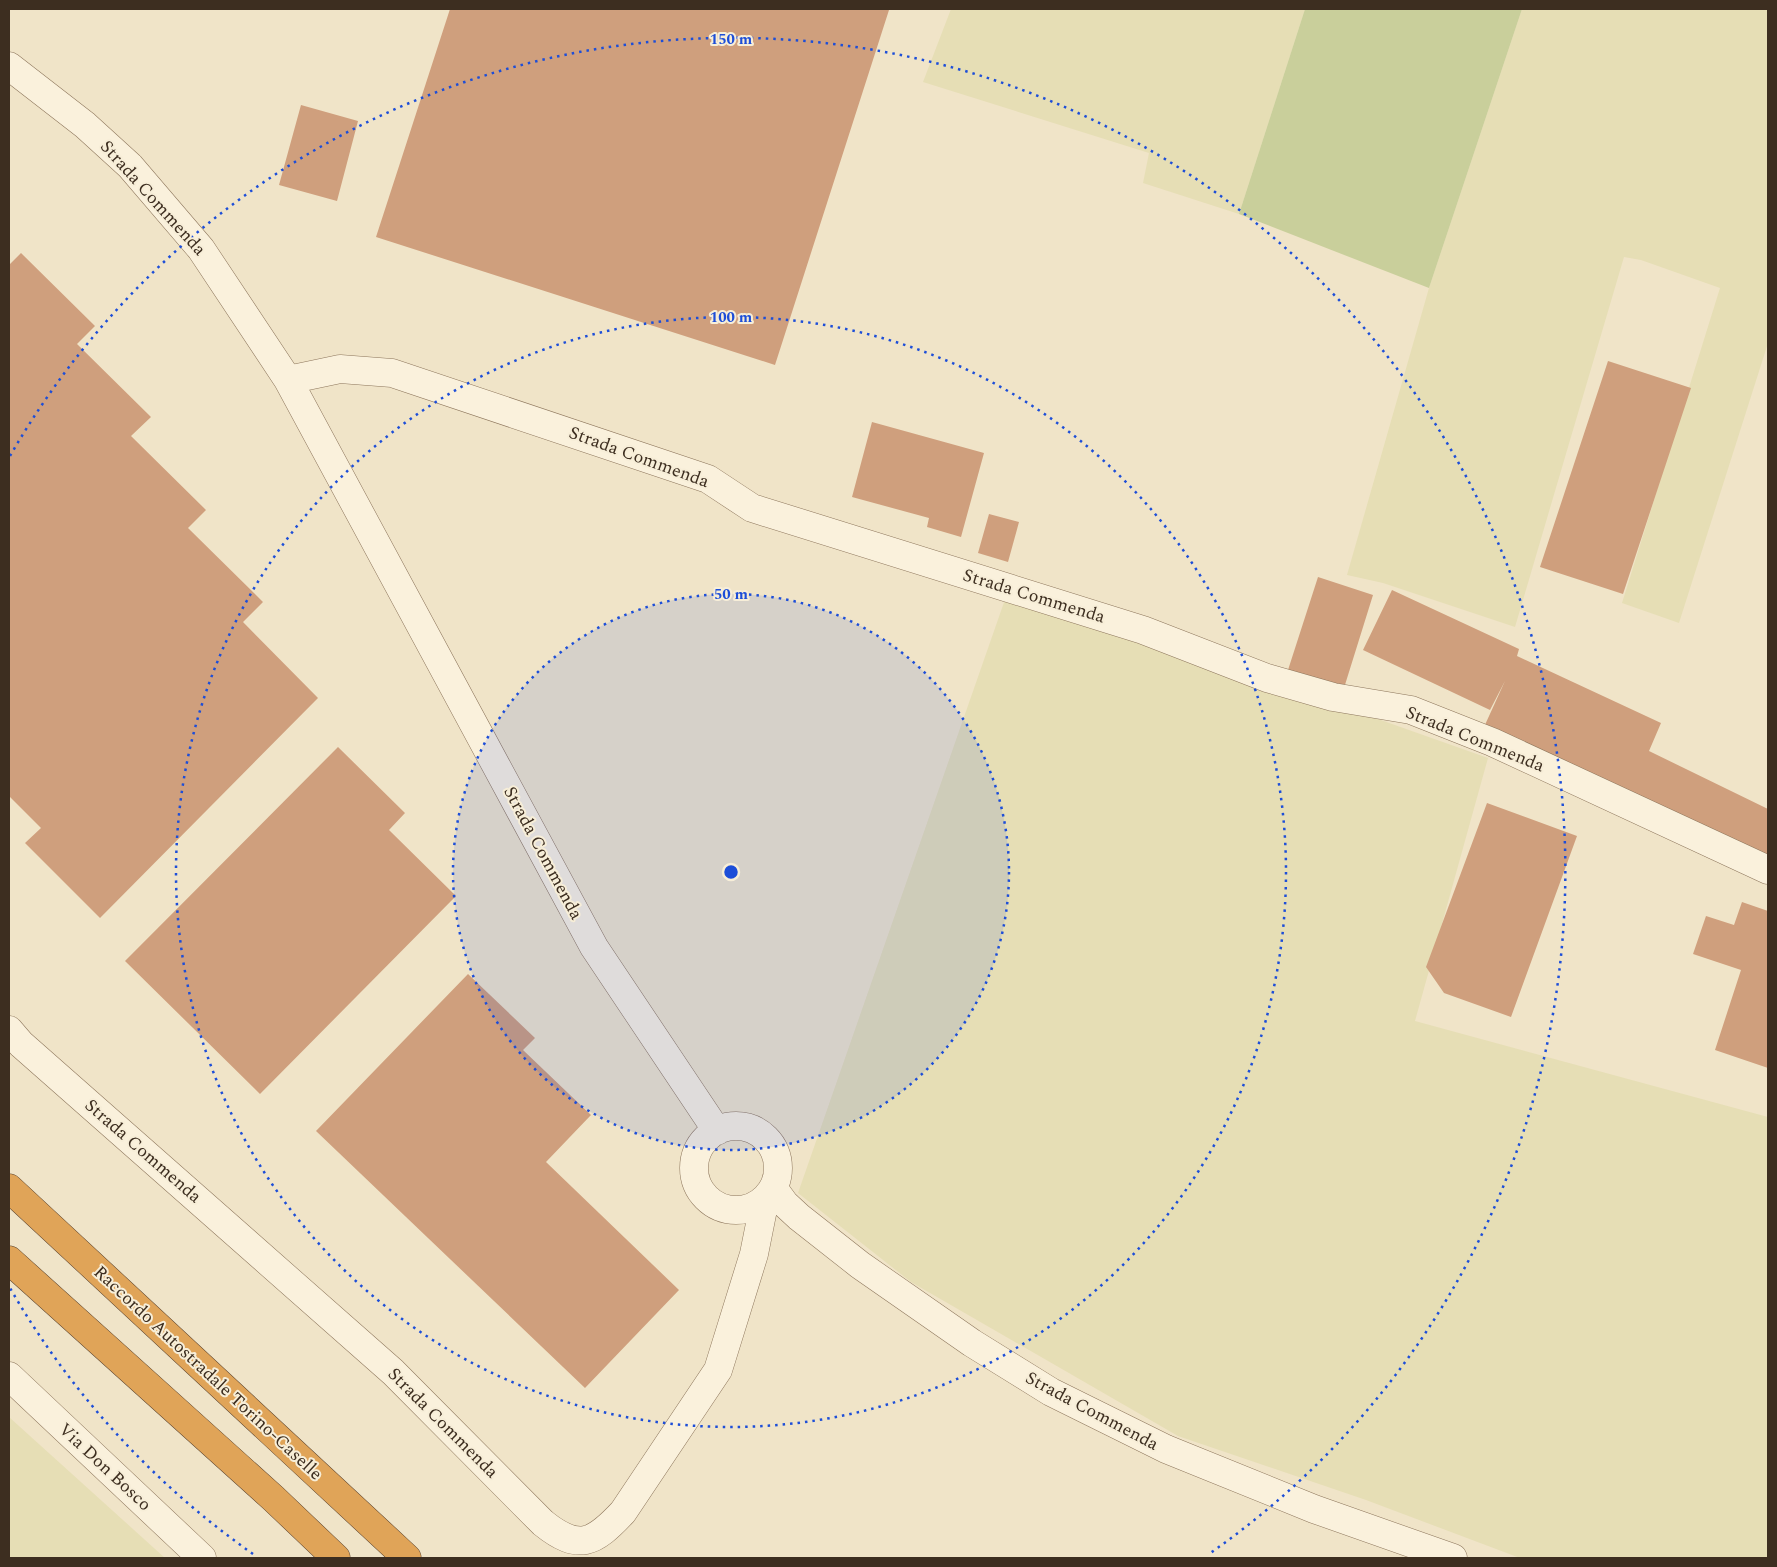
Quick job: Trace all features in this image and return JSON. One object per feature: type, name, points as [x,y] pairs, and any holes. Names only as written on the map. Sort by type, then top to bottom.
[{"type":"highway","points":[[9,1181],[29,1206]]},
{"type":"highway","name":"Raccordo Autostradale Torino-Caselle","points":[[9,1188],[407,1558]]},
{"type":"highway","points":[[9,1260],[273,1498],[336,1558]]},
{"type":"street","name":"Strada Commenda","points":[[9,66],[85,125],[130,166],[201,249],[288,380],[594,947],[717,1131]]},
{"type":"street","name":"Strada Commenda","points":[[288,380],[340,369],[392,373],[708,479],[752,508],[1143,630],[1267,678],[1333,697],[1411,710],[1492,742],[1768,870]]},
{"type":"street","name":"Strada Commenda","points":[[9,1030],[21,1044],[393,1372],[543,1523],[557,1534],[572,1540],[593,1538],[609,1527],[623,1512],[718,1370],[754,1254],[770,1194],[860,1265],[972,1343],[1051,1392],[1166,1449],[1314,1509],[1453,1558]]},
{"type":"street","points":[[724,1128],[750,1128],[763,1136],[771,1146],[778,1161],[770,1194],[750,1208],[729,1210],[715,1205],[702,1194],[695,1178],[696,1154],[709,1136],[724,1128]]},
{"type":"street","name":"Via Don Bosco","points":[[9,1376],[202,1558]]},
{"type":"shaded area","points":[[951,9],[1305,9],[1239,214],[1143,183],[1149,153],[923,82]]},
{"type":"shaded area","points":[[1522,9],[1768,9],[1768,343],[1679,623],[1622,603],[1720,288],[1641,260],[1624,257],[1515,627],[1383,583],[1347,575],[1429,288]]},
{"type":"shaded area","points":[[1009,588],[1488,758],[1415,1021],[1768,1117],[1768,1558],[1520,1558],[1366,1500],[1178,1436],[911,1282],[798,1193]]},
{"type":"shaded area","points":[[9,1417],[165,1558],[9,1558]]},
{"type":"green space","points":[[1305,9],[1522,9],[1429,288],[1239,214]]},
{"type":"building","points":[[450,9],[889,10],[775,365],[376,237]]},
{"type":"building","points":[[301,105],[358,121],[337,201],[279,185]]},
{"type":"building","points":[[21,253],[95,326],[77,344],[151,417],[131,436],[206,510],[188,528],[263,602],[243,622],[318,698],[100,918],[25,843],[41,828],[9,796],[9,265]]},
{"type":"building","points":[[1608,361],[1691,388],[1623,594],[1540,567]]},
{"type":"building","points":[[872,422],[984,453],[961,537],[927,527],[929,518],[852,497]]},
{"type":"building","points":[[989,514],[1019,522],[1008,562],[978,553]]},
{"type":"building","points":[[1318,577],[1373,595],[1344,688],[1288,670]]},
{"type":"building","points":[[1392,590],[1519,649],[1517,656],[1661,723],[1649,751],[1768,809],[1768,861],[1484,727],[1505,681],[1490,710],[1363,650]]},
{"type":"building","points":[[338,747],[405,813],[389,830],[456,896],[260,1094],[125,961]]},
{"type":"building","points":[[1487,803],[1577,836],[1511,1017],[1444,993],[1426,967]]},
{"type":"building","points":[[1742,902],[1768,911],[1768,1068],[1715,1050],[1741,970],[1693,954],[1706,916],[1734,925]]},
{"type":"building","points":[[468,974],[535,1038],[523,1050],[591,1115],[546,1162],[679,1290],[585,1388],[316,1131]]}]
